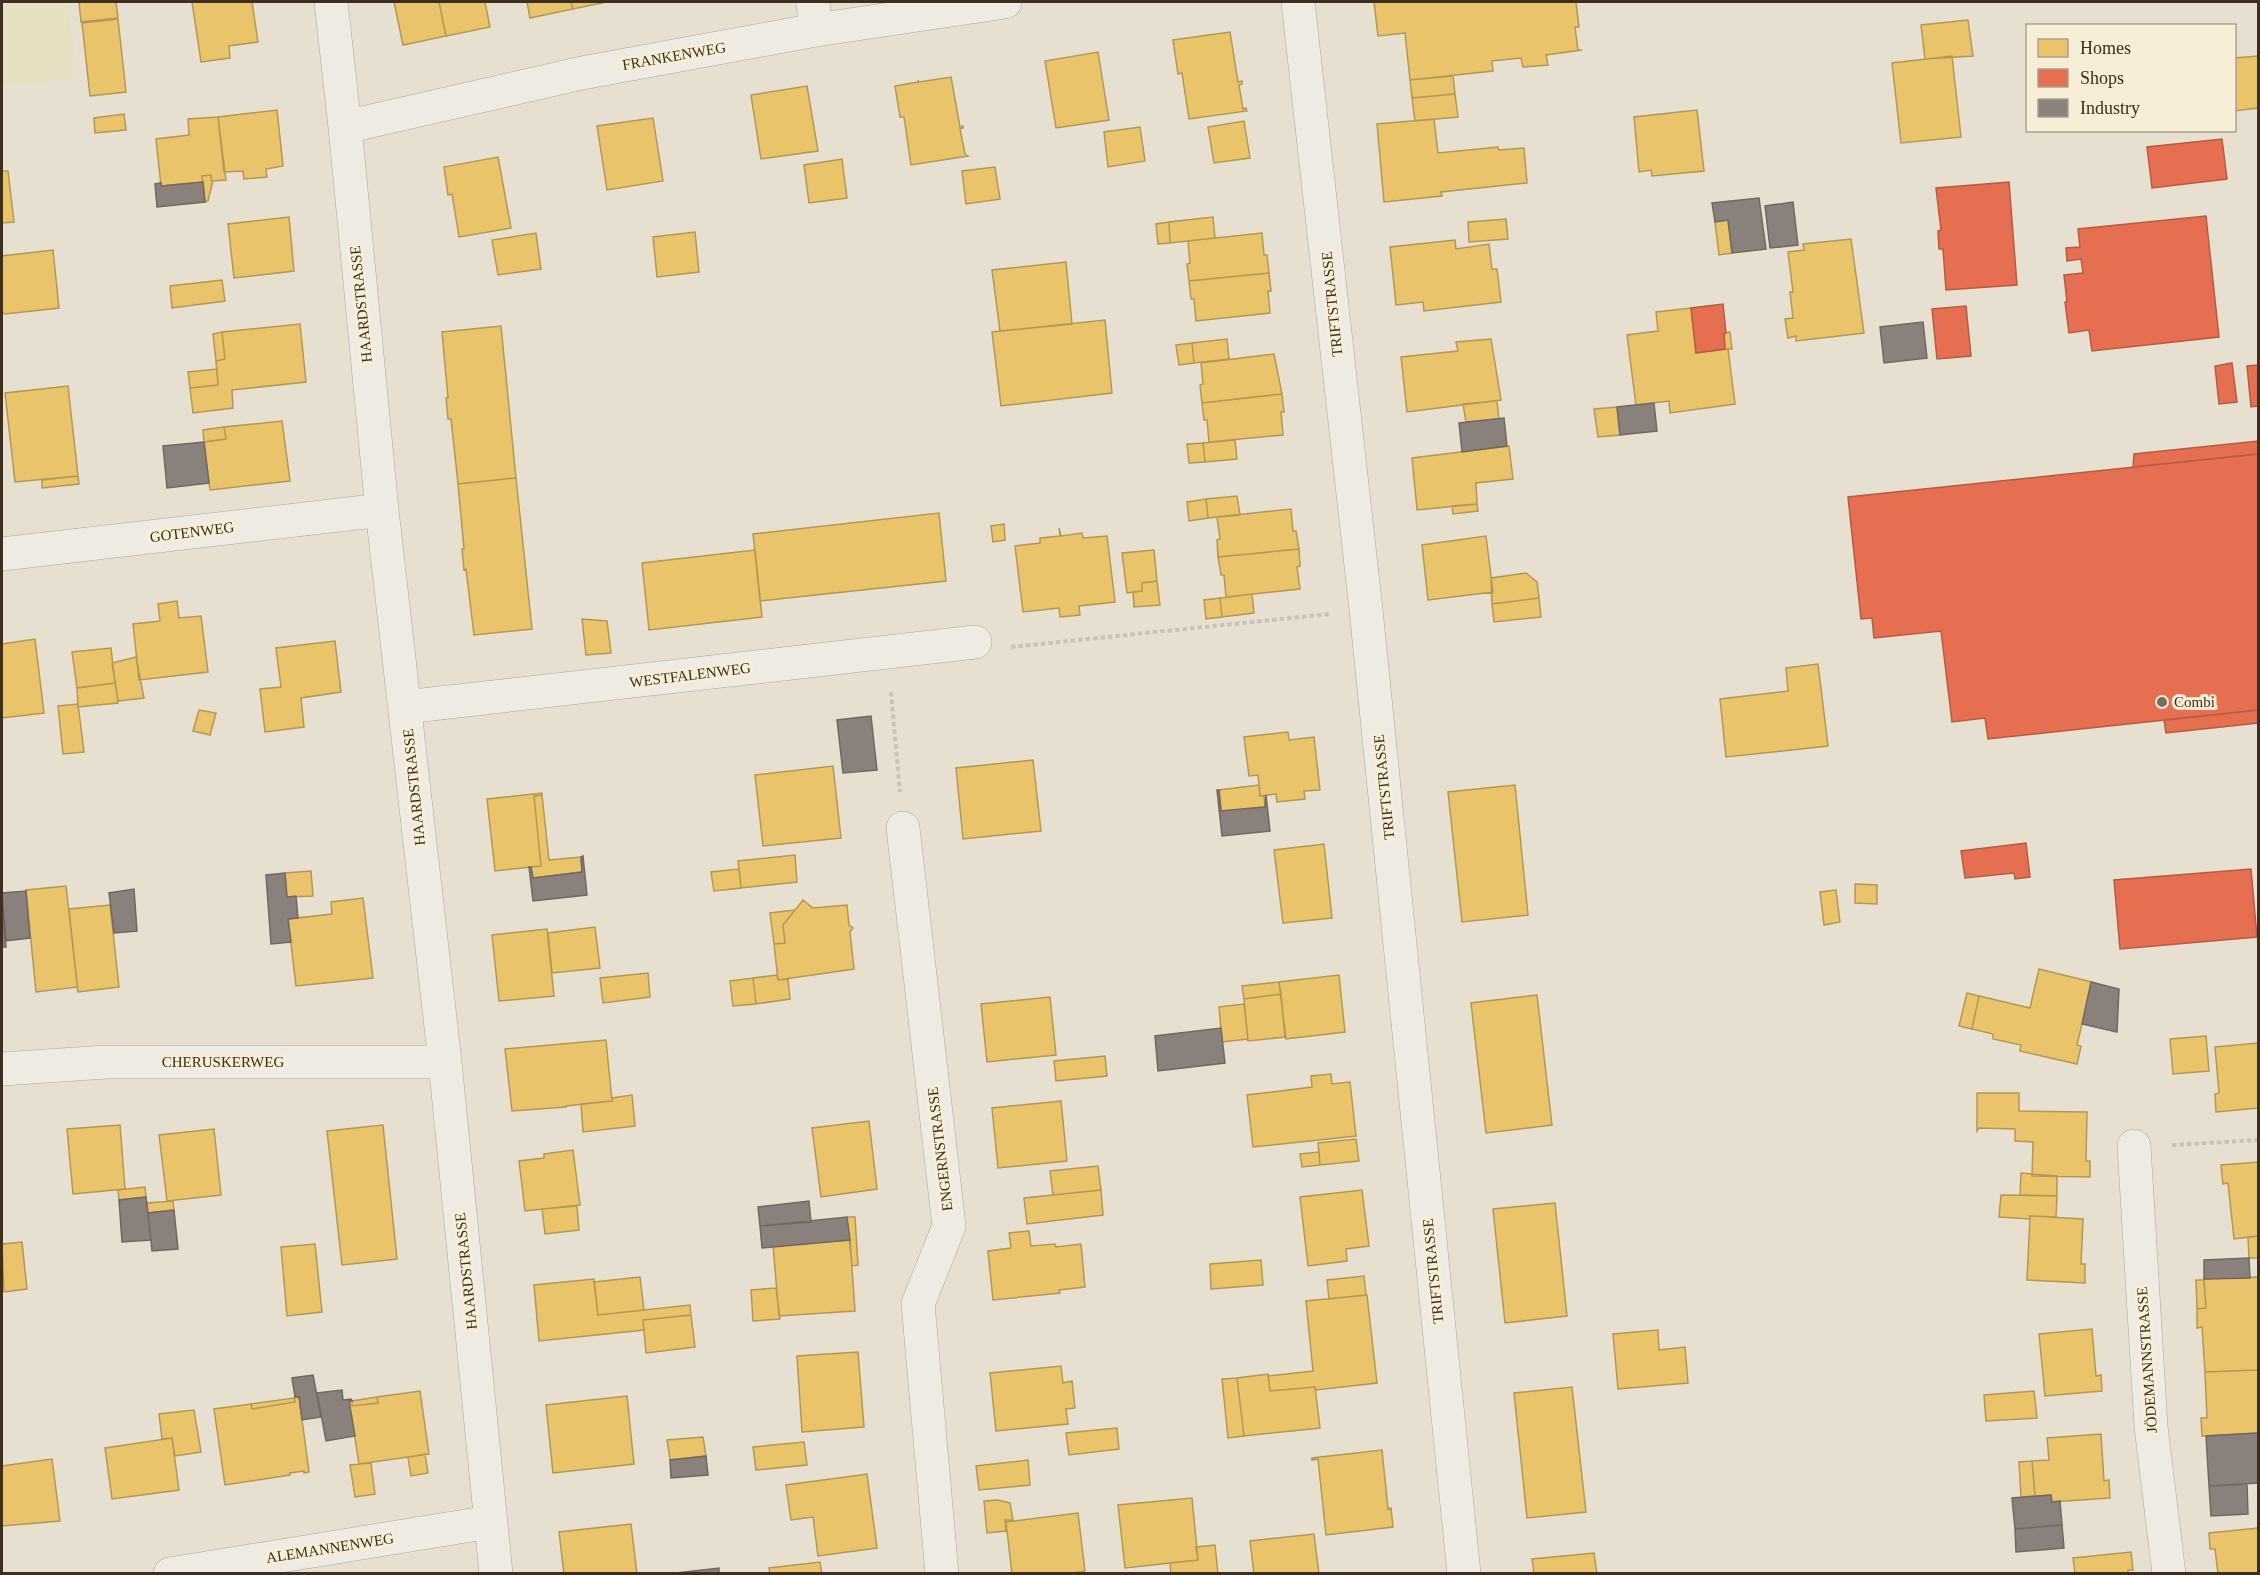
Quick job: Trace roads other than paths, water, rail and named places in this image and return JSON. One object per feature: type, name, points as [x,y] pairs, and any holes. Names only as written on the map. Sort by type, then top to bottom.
[{"type":"street","name":"HAARDSTRASSE","points":[[331,2],[382,510],[445,1062],[496,1574]]},
{"type":"street","name":"FRANKENWEG","points":[[345,127],[582,73],[815,16],[1005,2]]},
{"type":"street","name":"TRIFTSTRASSE","points":[[1298,2],[1366,610],[1464,1574]]},
{"type":"street","name":"GOTENWEG","points":[[2,554],[382,510]]},
{"type":"street","name":"WESTFALENWEG","points":[[405,707],[975,642]]},
{"type":"street","name":"ENGERNSTRASSE","points":[[903,828],[948,1226],[918,1304],[942,1574]]},
{"type":"street","name":"CHERUSKERWEG","points":[[2,1069],[106,1062],[445,1062]]},
{"type":"street","name":"JÖDEMANNSTRASSE","points":[[2134,1146],[2151,1427],[2169,1574]]},
{"type":"street","name":"ALEMANNENWEG","points":[[170,1574],[490,1522]]},
{"type":"place","name":"Combi","points":[[2162,702]]}]
